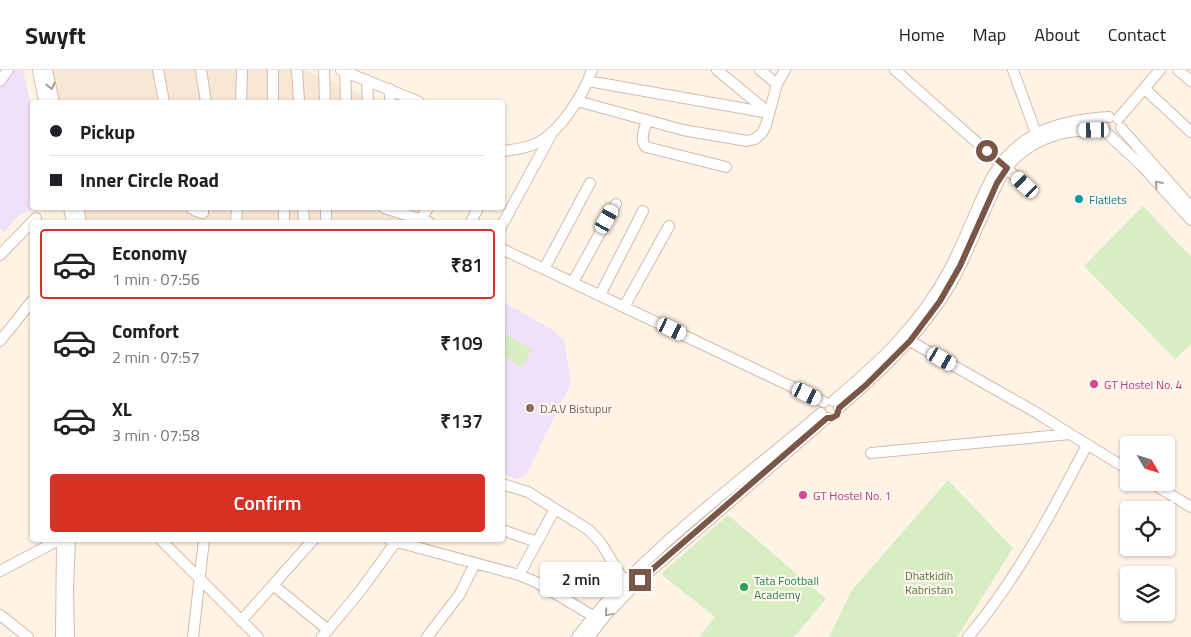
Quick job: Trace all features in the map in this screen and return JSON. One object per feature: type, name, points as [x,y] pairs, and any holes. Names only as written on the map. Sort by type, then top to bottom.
[{"type":"street","points":[[0,81],[8,70]]},
{"type":"street","points":[[38,70],[44,100]]},
{"type":"street","points":[[47,70],[54,100]]},
{"type":"street","points":[[158,70],[164,100]]},
{"type":"street","points":[[201,70],[206,100]]},
{"type":"street","points":[[241,100],[242,70]]},
{"type":"street","points":[[273,70],[274,100]]},
{"type":"street","points":[[297,70],[299,100]]},
{"type":"street","points":[[324,70],[325,100]]},
{"type":"street","points":[[505,220],[551,134],[577,101],[592,70]]},
{"type":"street","points":[[717,70],[769,112]]},
{"type":"street","points":[[760,70],[777,84]]},
{"type":"street","points":[[577,101],[683,130],[747,141],[755,139],[762,133],[777,84],[785,70]]},
{"type":"street","points":[[895,70],[1025,185]]},
{"type":"street","points":[[1013,70],[1036,133]]},
{"type":"street","points":[[505,250],[832,403],[838,413],[835,417],[824,415],[820,409],[832,403],[866,385],[910,341],[950,285],[1011,150],[1036,133],[1077,120],[1116,121],[1160,70]]},
{"type":"street","points":[[1178,70],[1191,81]]},
{"type":"street","points":[[346,100],[343,71],[390,89],[411,100]]},
{"type":"street","points":[[367,80],[368,100]]},
{"type":"street","points":[[588,80],[769,112]]},
{"type":"street","points":[[390,89],[390,100]]},
{"type":"street","points":[[1145,89],[1191,132]]},
{"type":"street","points":[[646,120],[642,139],[646,147],[726,166]]},
{"type":"street","points":[[1191,207],[1116,121],[1105,120],[1103,125],[1106,132],[1142,166],[1191,220]]},
{"type":"street","points":[[832,403],[876,364],[902,337],[930,302],[949,270],[978,204],[1004,165],[1044,139],[1071,132],[1106,132],[1113,134],[1118,132],[1116,121]]},
{"type":"street","points":[[505,152],[536,144],[551,134]]},
{"type":"street","points":[[544,269],[590,183]]},
{"type":"street","points":[[573,282],[616,204]]},
{"type":"street","points":[[393,210],[418,218]]},
{"type":"street","points":[[600,295],[643,210]]},
{"type":"street","points":[[0,255],[30,224]]},
{"type":"street","points":[[624,307],[669,226]]},
{"type":"street","points":[[0,341],[30,304]]},
{"type":"street","points":[[910,341],[1037,413],[1120,465]]},
{"type":"street","points":[[577,637],[624,581],[696,517],[824,415]]},
{"type":"street","points":[[590,637],[606,614],[640,580],[824,415]]},
{"type":"street","points":[[871,453],[1070,434]]},
{"type":"street","points":[[968,637],[990,612],[1023,561],[1087,445]]},
{"type":"street","points":[[505,485],[528,492],[589,530],[600,543],[624,581]]},
{"type":"street","points":[[1165,491],[1191,507]]},
{"type":"street","points":[[519,575],[555,508]]},
{"type":"street","points":[[505,531],[537,542]]},
{"type":"street","points":[[0,571],[57,542]]},
{"type":"street","points":[[61,542],[62,637]]},
{"type":"street","points":[[69,637],[70,542]]},
{"type":"street","points":[[163,542],[258,637]]},
{"type":"street","points":[[192,637],[204,542]]},
{"type":"street","points":[[241,621],[311,542]]},
{"type":"street","points":[[273,585],[325,634],[360,590],[393,542]]},
{"type":"street","points":[[398,542],[519,575],[536,582],[593,616]]},
{"type":"street","points":[[426,637],[460,594],[475,563]]},
{"type":"street","points":[[1,617],[28,637]]},
{"type":"shaded area","points":[[7,70],[23,70],[30,102],[32,210],[18,216],[4,232],[0,229],[0,79]]},
{"type":"shaded area","points":[[50,70],[304,70],[375,100],[57,100]]},
{"type":"shaded area","points":[[80,210],[410,210],[403,220],[83,220]]},
{"type":"shaded area","name":"D.A.V Bistupur","points":[[505,303],[551,329],[564,340],[571,383],[527,473],[517,479],[505,475]]},
{"type":"green space","points":[[1143,206],[1191,257],[1191,344],[1175,359],[1084,266]]},
{"type":"green space","points":[[505,334],[532,349],[522,367],[505,357]]},
{"type":"green space","name":"Dhatkidih Kabristan","points":[[948,480],[1013,548],[958,636],[829,637],[852,590]]},
{"type":"green space","name":"Tata Football Academy","points":[[728,515],[826,599],[794,637],[699,637],[715,617],[661,574]]},
{"type":"place","name":"Flatlets","points":[[1079,199]]},
{"type":"place","name":"GT Hostel No. 4","points":[[1094,384]]},
{"type":"place","name":"D.A.V Bistupur","points":[[530,408]]},
{"type":"place","name":"GT Hostel No. 1","points":[[803,495]]},
{"type":"place","name":"Tata Football Academy","points":[[744,587]]},
{"type":"route","points":[[640,580],[827,418],[835,417],[839,408],[866,385],[910,341],[950,285],[997,183],[1007,168],[987,151]]}]
